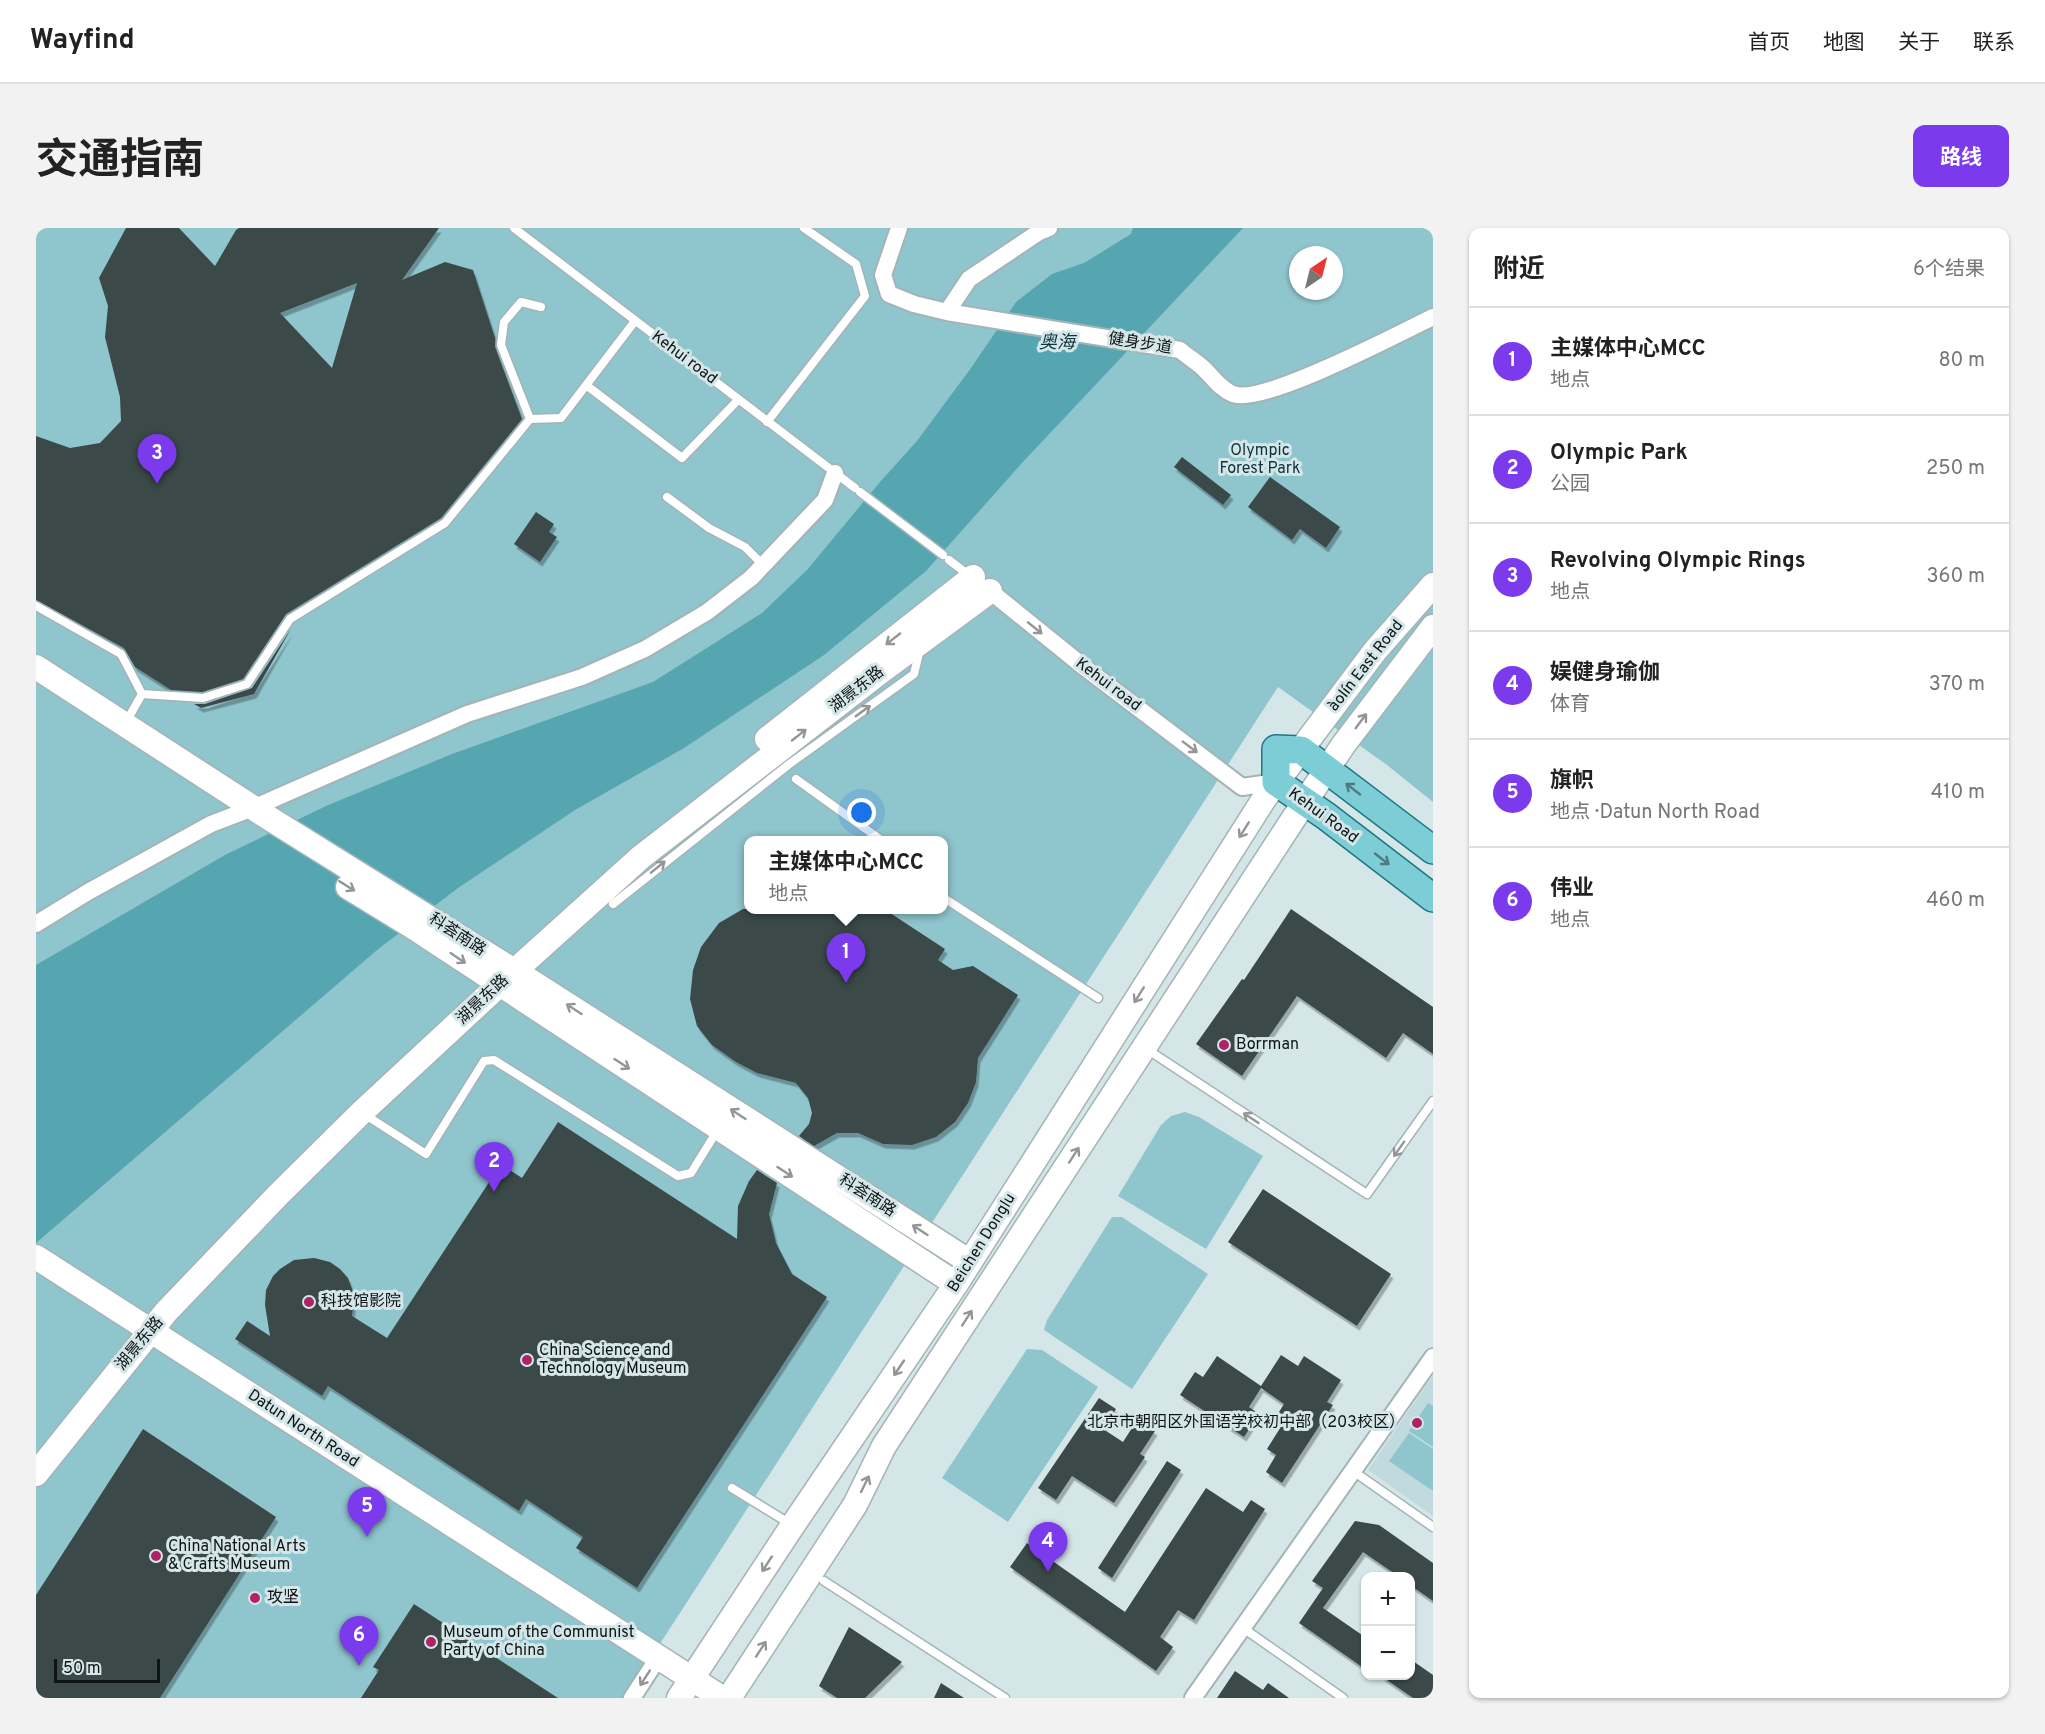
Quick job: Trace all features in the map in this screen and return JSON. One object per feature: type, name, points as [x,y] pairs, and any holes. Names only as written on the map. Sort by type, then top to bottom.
[{"type":"main road","name":"Kehui Road","points":[[1301,750],[1276,749],[1276,782],[1433,898]]},
{"type":"main road","points":[[1301,750],[1433,850]]},
{"type":"street","name":"健身步道","points":[[899,228],[883,275],[889,294],[914,304],[947,312],[1180,350],[1201,366],[1221,387],[1235,395],[1260,392],[1305,378],[1433,317]]},
{"type":"street","points":[[947,312],[969,279],[1039,232],[1049,228]]},
{"type":"street","points":[[36,924],[88,892],[211,824],[468,714],[582,677],[645,649],[707,612],[751,578],[825,500],[835,473]]},
{"type":"street","name":"湖景东路","points":[[36,1474],[144,1326],[166,1312],[278,1195],[500,974],[638,841],[929,628],[981,584]]},
{"type":"street","name":"Kehui road","points":[[981,584],[1084,667],[1242,787],[1276,782]]},
{"type":"street","name":"àolín East Road","points":[[1301,750],[1375,651],[1433,585]]},
{"type":"street","name":"àolín East Road","points":[[1305,802],[1344,744],[1433,627]]},
{"type":"street","name":"科荟南路","points":[[36,667],[124,724],[271,830],[416,919],[500,974],[970,1262]]},
{"type":"street","name":"科荟南路","points":[[36,686],[243,811]]},
{"type":"street","name":"Beichen Donglu","points":[[686,1688],[956,1284],[1276,782]]},
{"type":"street","name":"Beichen Donglu","points":[[729,1698],[855,1505],[884,1446],[1305,802]]},
{"type":"street","name":"湖景东路","points":[[36,1449],[302,1150],[500,974]]},
{"type":"street","name":"科荟南路","points":[[500,974],[719,1128],[956,1284]]},
{"type":"street","name":"Datun North Road","points":[[36,1257],[658,1658],[686,1688],[722,1698]]},
{"type":"street","points":[[1193,1698],[1433,1358]]},
{"type":"street","points":[[632,1698],[658,1658]]},
{"type":"lane","name":"Kehui road","points":[[514,228],[981,584]]},
{"type":"lane","points":[[767,422],[865,296],[856,264],[804,228]]},
{"type":"lane","points":[[530,419],[501,345],[504,322],[521,302],[541,307]]},
{"type":"lane","points":[[142,694],[202,698],[248,684],[290,619],[445,523],[530,419],[561,418],[635,321]]},
{"type":"lane","points":[[586,385],[682,458],[738,400]]},
{"type":"lane","points":[[667,497],[709,528],[745,547],[763,565]]},
{"type":"lane","points":[[36,606],[121,654],[142,694]]},
{"type":"lane","points":[[613,904],[788,765],[914,674],[929,628]]},
{"type":"lane","points":[[124,724],[142,694]]},
{"type":"lane","points":[[796,779],[875,836]]},
{"type":"lane","points":[[948,901],[1098,998]]},
{"type":"lane","points":[[1144,1047],[1367,1194],[1433,1101]]},
{"type":"lane","points":[[362,1112],[426,1154],[484,1061],[494,1060],[678,1176],[691,1173],[719,1128]]},
{"type":"lane","points":[[1353,1471],[1433,1527]]},
{"type":"lane","points":[[732,1488],[793,1525]]},
{"type":"lane","points":[[824,1581],[1005,1698]]},
{"type":"lane","points":[[1243,1628],[1343,1698]]},
{"type":"shaded area","name":"北京市朝阳区外国语学校初中部（203校区）","points":[[1433,1375],[1433,1516],[1368,1470]]},
{"type":"green space","name":"Olympic Forest Park","points":[[36,228],[1433,228],[1433,802],[1387,765],[1278,687],[625,1698],[36,1698]]},
{"type":"green space","points":[[1185,1112],[1199,1117],[1263,1156],[1206,1249],[1118,1196],[1161,1125],[1171,1116]]},
{"type":"green space","points":[[1112,1217],[1122,1217],[1208,1274],[1132,1389],[1044,1330],[1047,1320]]},
{"type":"green space","points":[[1027,1349],[1042,1350],[1098,1387],[1008,1522],[942,1478]]},
{"type":"green space","points":[[1428,1403],[1433,1406],[1433,1447],[1409,1431]]},
{"type":"green space","points":[[1409,1433],[1433,1449],[1433,1491],[1389,1461]]},
{"type":"water","name":"奥海","points":[[1133,228],[1243,228],[1021,464],[926,571],[824,655],[684,748],[575,810],[458,888],[377,950],[36,1243],[36,965],[225,855],[326,806],[452,754],[653,682],[762,613],[807,570],[917,441],[1016,302],[1052,274],[1084,263],[1131,234]]},
{"type":"building","points":[[126,228],[179,228],[215,266],[239,228],[439,228],[402,280],[445,262],[473,270],[495,338],[495,347],[522,419],[441,518],[286,614],[243,679],[202,692],[171,690],[135,667],[124,648],[36,600],[36,436],[70,448],[100,443],[121,421],[120,397],[105,337],[108,306],[99,278]],"holes":[[[357,283],[332,368],[280,313]]]},
{"type":"building","points":[[1182,457],[1231,495],[1223,505],[1174,467]]},
{"type":"building","points":[[1270,477],[1340,527],[1326,548],[1300,529],[1292,540],[1248,507]]},
{"type":"building","points":[[536,512],[554,524],[549,532],[557,537],[540,562],[514,544]]},
{"type":"building","points":[[291,629],[254,694],[201,708],[194,704],[205,704],[252,688]]},
{"type":"building","points":[[743,909],[744,914],[892,914],[945,949],[938,960],[953,970],[973,966],[1018,995],[978,1058],[976,1082],[968,1103],[955,1122],[936,1137],[912,1145],[883,1144],[858,1133],[837,1133],[814,1146],[799,1136],[809,1124],[812,1113],[808,1098],[796,1083],[757,1073],[736,1062],[712,1045],[697,1026],[690,999],[693,970],[701,947],[719,923]]},
{"type":"building","points":[[1291,909],[1433,1007],[1433,1054],[1403,1033],[1386,1058],[1297,996],[1242,1076],[1196,1044],[1242,979],[1244,980]]},
{"type":"building","name":"China Science and Technology Museum","points":[[558,1122],[737,1239],[738,1206],[749,1181],[757,1170],[777,1183],[769,1214],[776,1243],[792,1274],[827,1297],[637,1588],[576,1548],[583,1537],[526,1499],[519,1511],[328,1386],[322,1396],[235,1339],[247,1321],[270,1336],[265,1305],[266,1290],[273,1276],[294,1260],[314,1258],[330,1262],[340,1269],[348,1278],[352,1289],[354,1301],[352,1316],[387,1338],[501,1164],[522,1178]]},
{"type":"building","points":[[1263,1189],[1391,1274],[1357,1326],[1228,1242]]},
{"type":"building","points":[[1281,1355],[1298,1366],[1304,1356],[1341,1380],[1327,1402],[1333,1405],[1282,1483],[1266,1472],[1276,1455],[1267,1449],[1282,1425],[1274,1420],[1284,1404],[1261,1388],[1249,1407],[1259,1414],[1244,1437],[1180,1395],[1195,1372],[1203,1377],[1217,1356],[1261,1386]]},
{"type":"building","points":[[1099,1398],[1116,1409],[1103,1429],[1123,1442],[1137,1420],[1155,1431],[1140,1454],[1145,1457],[1114,1503],[1072,1476],[1056,1500],[1038,1488]]},
{"type":"building","name":"China National Arts & Crafts Museum","points":[[143,1429],[276,1517],[160,1698],[36,1698],[36,1595]]},
{"type":"building","points":[[1167,1461],[1181,1470],[1112,1578],[1098,1568]]},
{"type":"building","points":[[1206,1488],[1243,1512],[1251,1500],[1265,1509],[1194,1620],[1178,1610],[1160,1637],[1173,1647],[1156,1671],[1010,1567],[1027,1543],[1125,1612]]},
{"type":"building","points":[[1355,1521],[1379,1525],[1433,1563],[1433,1601],[1415,1588],[1415,1572],[1392,1572],[1363,1552],[1323,1608],[1361,1634],[1361,1666],[1299,1623],[1323,1588],[1312,1581]]},
{"type":"building","name":"Museum of the Communist Party of China","points":[[414,1604],[558,1698],[361,1698],[379,1670],[373,1667]]},
{"type":"building","points":[[849,1627],[902,1662],[865,1698],[837,1698],[819,1686]]},
{"type":"building","points":[[1415,1662],[1433,1675],[1433,1698],[1413,1698],[1387,1680],[1415,1680]]},
{"type":"building","points":[[1235,1671],[1263,1690],[1268,1683],[1289,1698],[1217,1698]]},
{"type":"building","points":[[941,1683],[964,1698],[934,1698]]},
{"type":"place","name":"Revolving Olympic Rings","points":[[157,484]]},
{"type":"place","name":"主媒体中心MCC","points":[[846,983]]},
{"type":"place","name":"Borrman","points":[[1224,1045]]},
{"type":"place","name":"Olympic Park","points":[[494,1192]]},
{"type":"place","name":"科技馆影院","points":[[309,1302]]},
{"type":"place","name":"China Science and Technology Museum","points":[[527,1360]]},
{"type":"place","name":"北京市朝阳区外国语学校初中部（203校区）","points":[[1417,1423]]},
{"type":"place","name":"旗帜","points":[[367,1537]]},
{"type":"place","name":"China National Arts & Crafts Museum","points":[[156,1556]]},
{"type":"place","name":"娱·健身瑜伽","points":[[1048,1572]]},
{"type":"place","name":"攻坚","points":[[255,1598]]},
{"type":"place","name":"Museum of the Communist Party of China","points":[[431,1642]]},
{"type":"place","name":"伟业","points":[[359,1666]]}]
